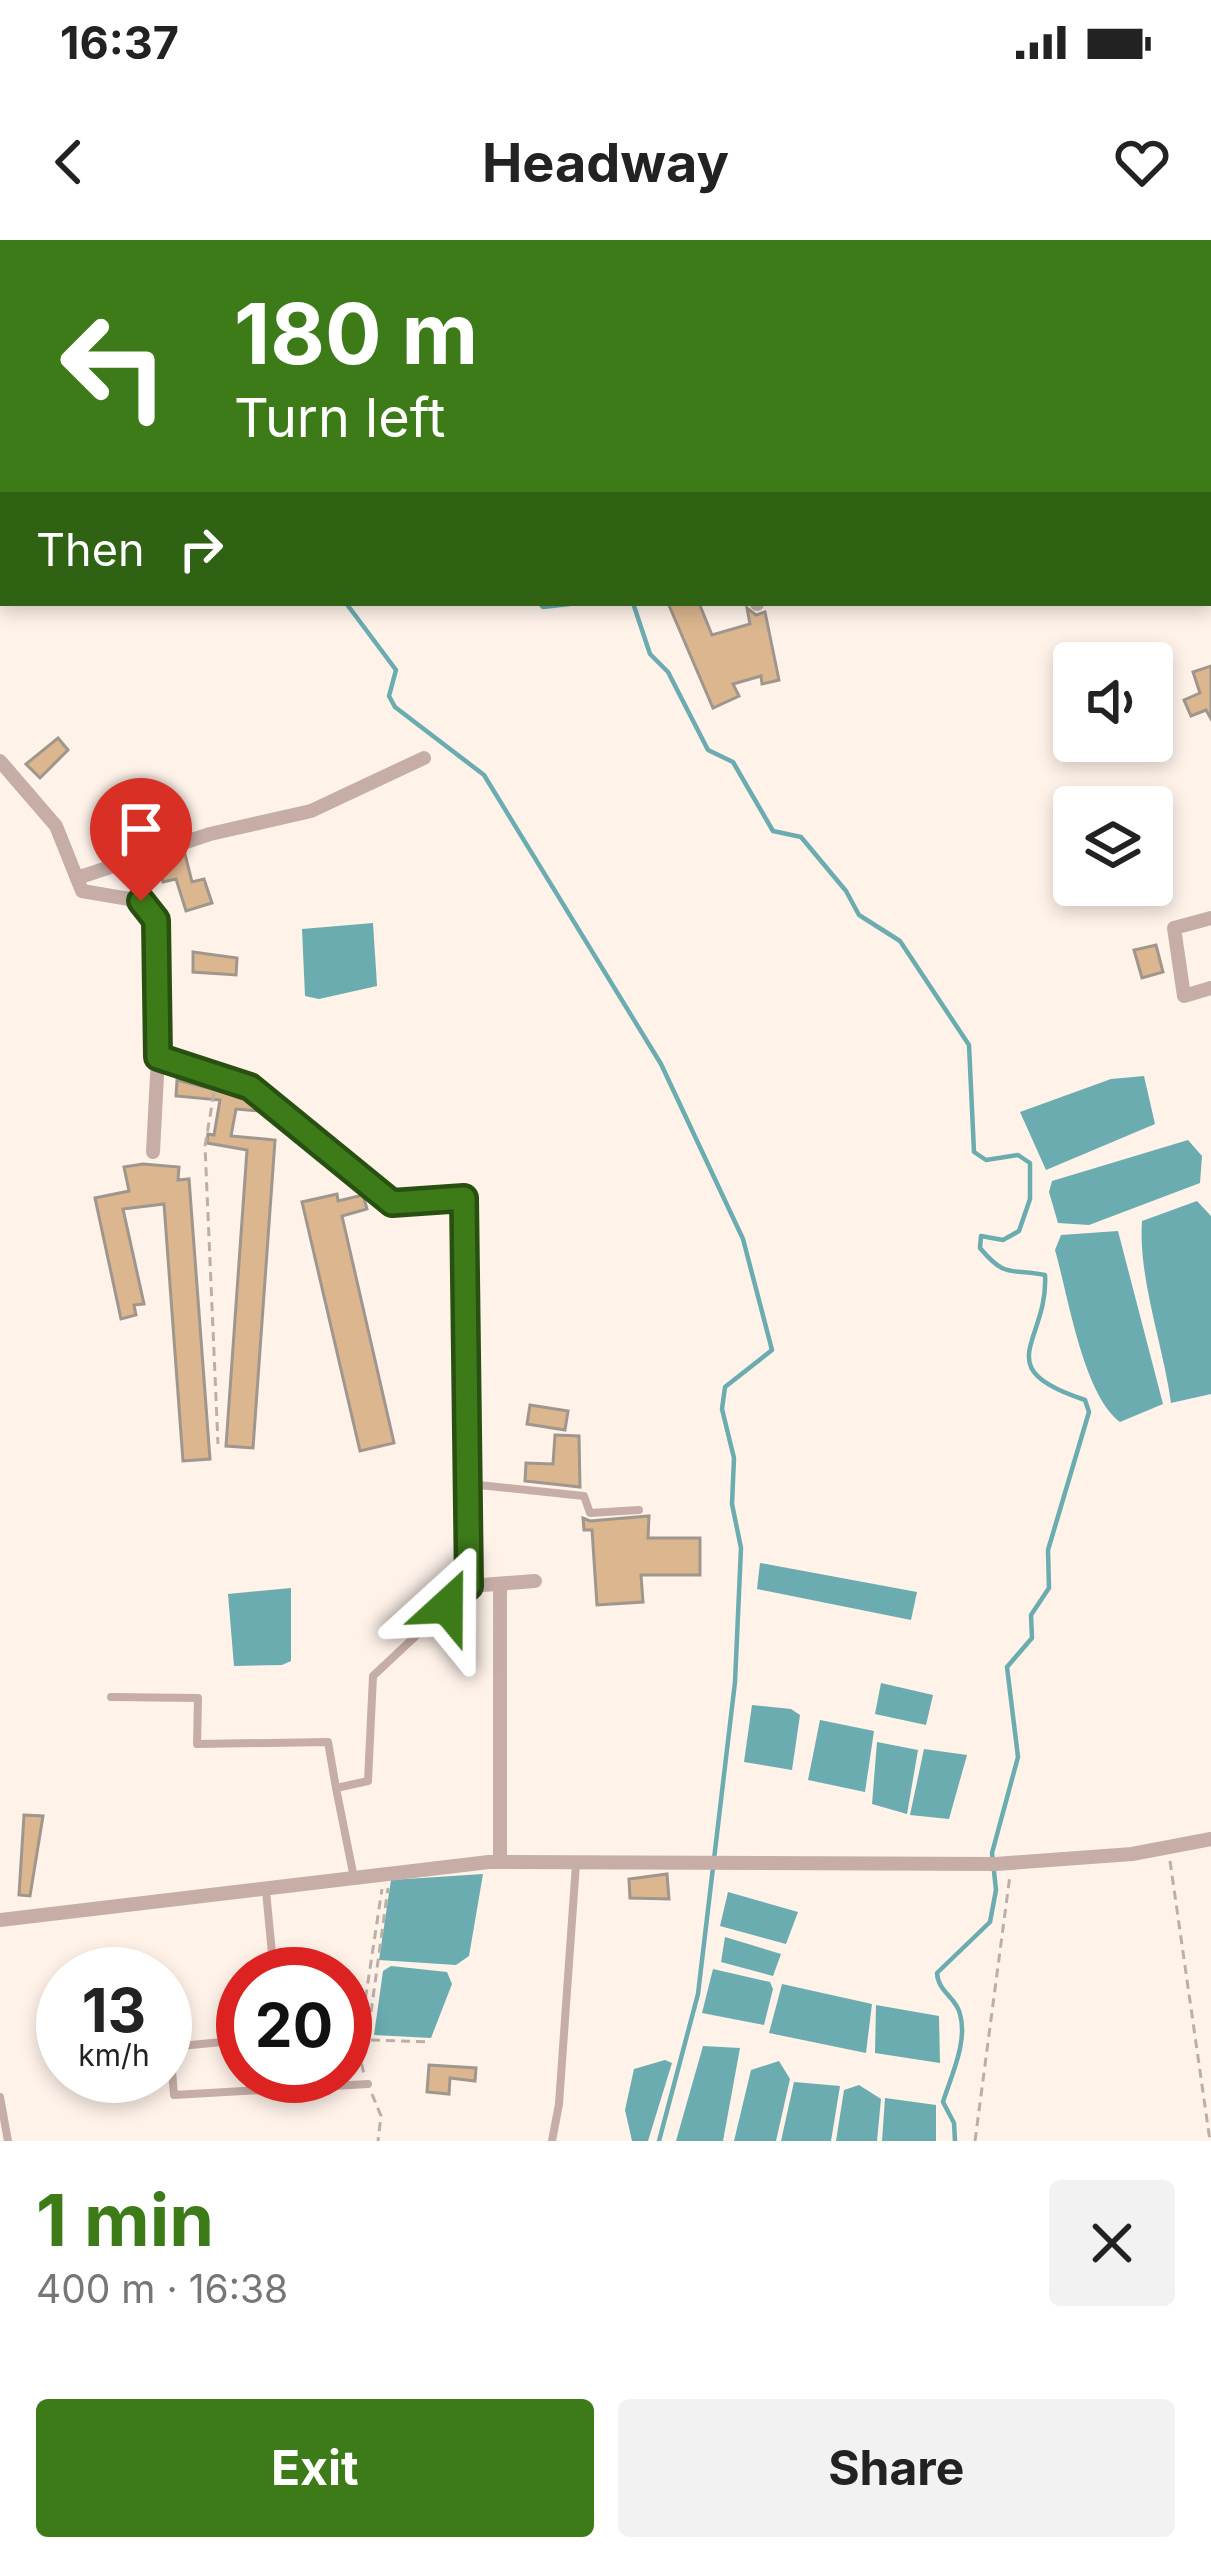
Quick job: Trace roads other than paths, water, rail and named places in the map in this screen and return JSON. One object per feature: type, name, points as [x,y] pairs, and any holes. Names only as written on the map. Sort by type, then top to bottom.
[{"type":"street","points":[[77,878],[210,834],[311,811],[424,758]]},
{"type":"street","points":[[0,761],[56,826],[82,891],[141,901],[156,920],[158,1057],[153,1153]]},
{"type":"street","points":[[1211,918],[1174,928],[1184,996],[1211,988]]},
{"type":"street","points":[[158,1057],[250,1087],[392,1203],[464,1198],[469,1586],[535,1582]]},
{"type":"street","points":[[500,1584],[500,1862]]},
{"type":"street","points":[[0,1920],[500,1862],[997,1863],[1168,1848],[1211,1839]]},
{"type":"lane","points":[[468,1484],[584,1496],[590,1513],[639,1510]]},
{"type":"lane","points":[[336,1788],[368,1781],[373,1676],[469,1586]]},
{"type":"lane","points":[[111,1697],[198,1698],[197,1744],[328,1742],[354,1878]]},
{"type":"lane","points":[[551,2141],[559,2104],[576,1862]]},
{"type":"lane","points":[[266,1889],[271,1947]]},
{"type":"lane","points":[[216,2043],[170,2047],[174,2095],[216,2093]]},
{"type":"lane","points":[[0,2097],[8,2141]]},
{"type":"water","points":[[373,923],[377,986],[319,999],[305,996],[302,929]]},
{"type":"water","points":[[1144,1076],[1155,1124],[1046,1170],[1020,1112],[1111,1079]]},
{"type":"water","points":[[1188,1140],[1202,1156],[1200,1183],[1089,1225],[1058,1223],[1049,1192],[1052,1181]]},
{"type":"water","points":[[1197,1201],[1211,1216],[1211,1394],[1171,1403],[1147,1288],[1142,1221]]},
{"type":"water","points":[[1118,1231],[1163,1404],[1120,1422],[1096,1390],[1087,1367],[1055,1250],[1061,1235]]},
{"type":"water","points":[[760,1563],[917,1592],[911,1620],[757,1589]]},
{"type":"water","points":[[291,1588],[291,1661],[234,1666],[228,1594]]},
{"type":"water","points":[[881,1683],[933,1695],[926,1725],[875,1714]]},
{"type":"water","points":[[752,1705],[791,1709],[800,1715],[792,1770],[744,1762]]},
{"type":"water","points":[[820,1720],[874,1731],[865,1792],[808,1780]]},
{"type":"water","points":[[877,1742],[918,1750],[907,1814],[872,1804]]},
{"type":"water","points":[[924,1749],[967,1755],[949,1819],[910,1815]]},
{"type":"water","points":[[483,1874],[469,1956],[456,1965],[379,1960],[391,1880]]},
{"type":"water","points":[[728,1892],[798,1912],[786,1944],[720,1926]]},
{"type":"water","points":[[725,1937],[781,1954],[773,1976],[721,1962]]},
{"type":"water","points":[[391,1966],[447,1972],[452,1984],[431,2038],[374,2035],[383,1971]]},
{"type":"water","points":[[713,1969],[770,1982],[773,1989],[764,2025],[702,2013]]},
{"type":"water","points":[[782,1984],[872,2004],[866,2053],[769,2033]]},
{"type":"water","points":[[876,2005],[939,2016],[940,2063],[875,2053]]},
{"type":"water","points":[[703,2046],[740,2048],[723,2141],[676,2141]]},
{"type":"water","points":[[665,2060],[672,2063],[648,2141],[632,2141],[625,2110],[634,2069]]},
{"type":"water","points":[[779,2061],[790,2079],[776,2141],[734,2141],[751,2070]]},
{"type":"water","points":[[794,2082],[840,2086],[831,2141],[781,2141]]},
{"type":"water","points":[[859,2085],[881,2099],[877,2141],[836,2141],[844,2090]]},
{"type":"water","points":[[885,2098],[936,2105],[936,2141],[882,2141]]},
{"type":"waterway","points":[[348,606],[396,670],[389,696],[395,707],[484,775],[661,1064],[743,1239],[772,1350],[725,1387],[722,1409],[734,1458],[732,1504],[741,1548],[735,1682],[698,1994],[659,2141]]},
{"type":"waterway","points":[[542,606],[552,606]]},
{"type":"waterway","points":[[634,606],[650,654],[668,672],[708,750],[733,762],[773,831],[801,837],[846,891],[859,915],[900,941],[969,1045],[974,1152],[986,1160],[1018,1155],[1030,1163],[1030,1199],[1019,1231],[1003,1240],[981,1236],[980,1248],[1003,1268],[1045,1275],[1030,1364],[1055,1388],[1085,1400],[1089,1412],[1048,1550],[1049,1588],[1031,1615],[1032,1638],[1007,1667],[1018,1757],[992,1853],[996,1890],[990,1922],[937,1973],[940,1985],[958,2008],[962,2025],[958,2059],[943,2102],[954,2123],[955,2141]]}]
